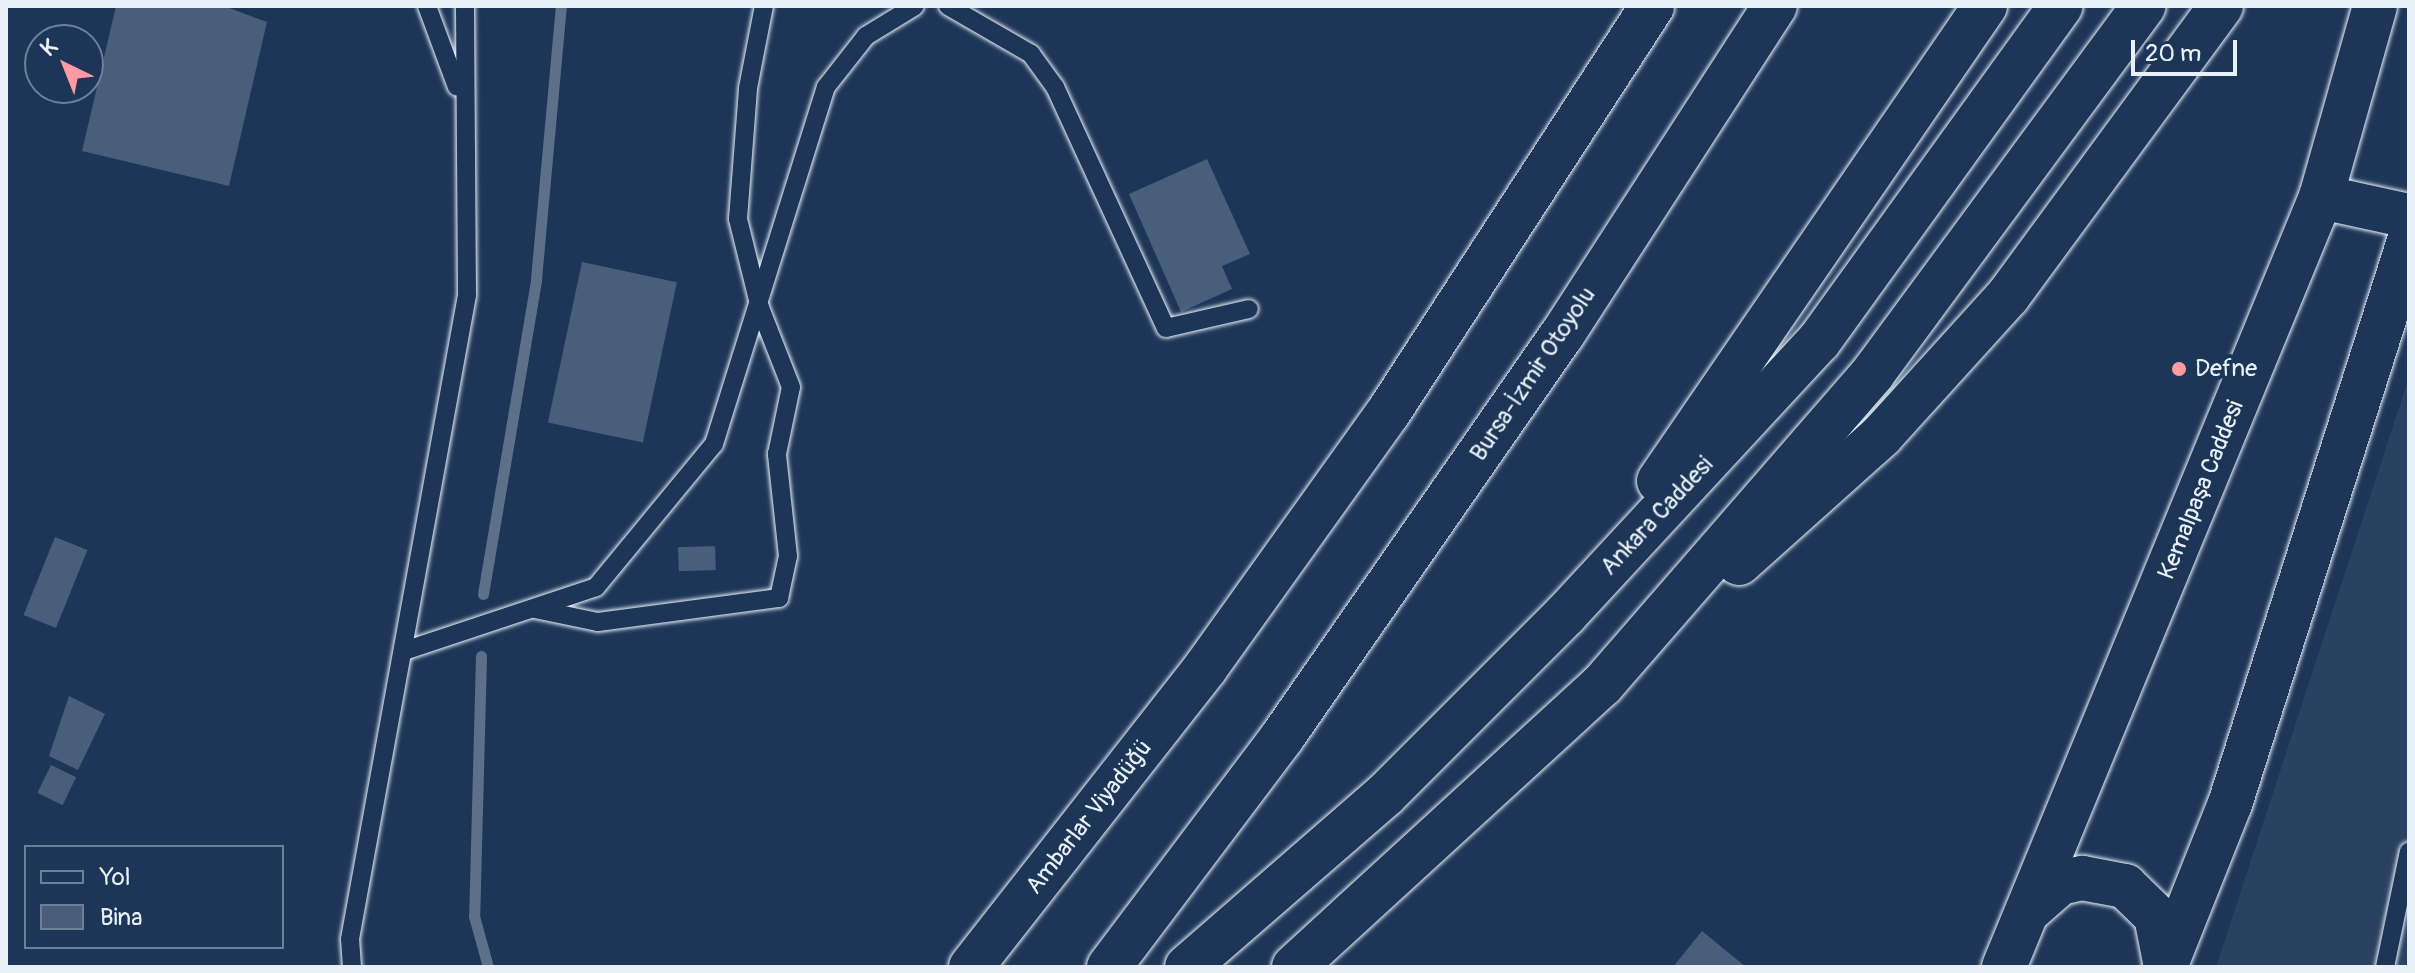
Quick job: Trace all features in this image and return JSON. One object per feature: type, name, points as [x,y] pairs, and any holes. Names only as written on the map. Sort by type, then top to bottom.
[{"type":"main road","name":"Ambarlar Viyadüğü","points":[[971,967],[1206,667],[1388,413],[1652,6]]},
{"type":"main road","name":"Bursa-İzmir Otoyolu","points":[[1109,967],[1283,736],[1562,335],[1775,6]]},
{"type":"main road","points":[[1566,614],[1985,6]]},
{"type":"main road","name":"Ankara Caddesi","points":[[1187,967],[1385,795],[1566,614],[1819,341],[2061,6]]},
{"type":"main road","points":[[1602,685],[1873,373],[2144,6]]},
{"type":"main road","points":[[1294,967],[1892,425],[2008,296],[2221,6]]},
{"type":"main road","name":"Kemalpaşa Caddesi","points":[[2016,946],[2321,197],[2375,6]]},
{"type":"main road","points":[[2321,197],[2409,216]]},
{"type":"main road","points":[[2166,967],[2230,804],[2409,241]]},
{"type":"main road","points":[[2016,946],[2060,883],[2082,878],[2125,886],[2156,916],[2166,967]]},
{"type":"lane","points":[[427,6],[461,98]]},
{"type":"lane","points":[[352,967],[350,939],[467,295],[461,98],[465,6]]},
{"type":"lane","points":[[531,609],[598,622],[779,598],[788,556],[777,454],[791,387],[760,308],[738,219],[748,88],[764,6]]},
{"type":"lane","points":[[404,651],[596,587],[714,444],[760,308],[826,87],[866,36],[915,6]]},
{"type":"lane","points":[[948,6],[1031,54],[1055,87],[1166,328],[1249,309]]},
{"type":"lane","points":[[2385,967],[2409,851]]},
{"type":"lane","points":[[335,967],[350,939]]},
{"type":"shaded area","points":[[2409,377],[2409,967],[2216,967]]},
{"type":"building","points":[[116,6],[224,6],[267,22],[229,186],[82,151],[93,104],[104,104],[104,57]]},
{"type":"building","points":[[1207,159],[1250,254],[1222,266],[1232,289],[1181,312],[1129,194]]},
{"type":"building","points":[[582,262],[677,282],[643,443],[548,422]]},
{"type":"building","points":[[55,537],[87,550],[56,628],[24,615]]},
{"type":"building","points":[[715,546],[716,570],[679,571],[678,547]]},
{"type":"building","points":[[69,696],[105,714],[78,770],[49,756]]},
{"type":"building","points":[[51,765],[76,777],[63,805],[37,793]]},
{"type":"building","points":[[1702,931],[1746,967],[1673,967]]},
{"type":"waterway","points":[[483,594],[536,279],[561,6]]},
{"type":"waterway","points":[[481,656],[474,916],[488,967]]},
{"type":"place","name":"Defne","points":[[2179,369]]}]
